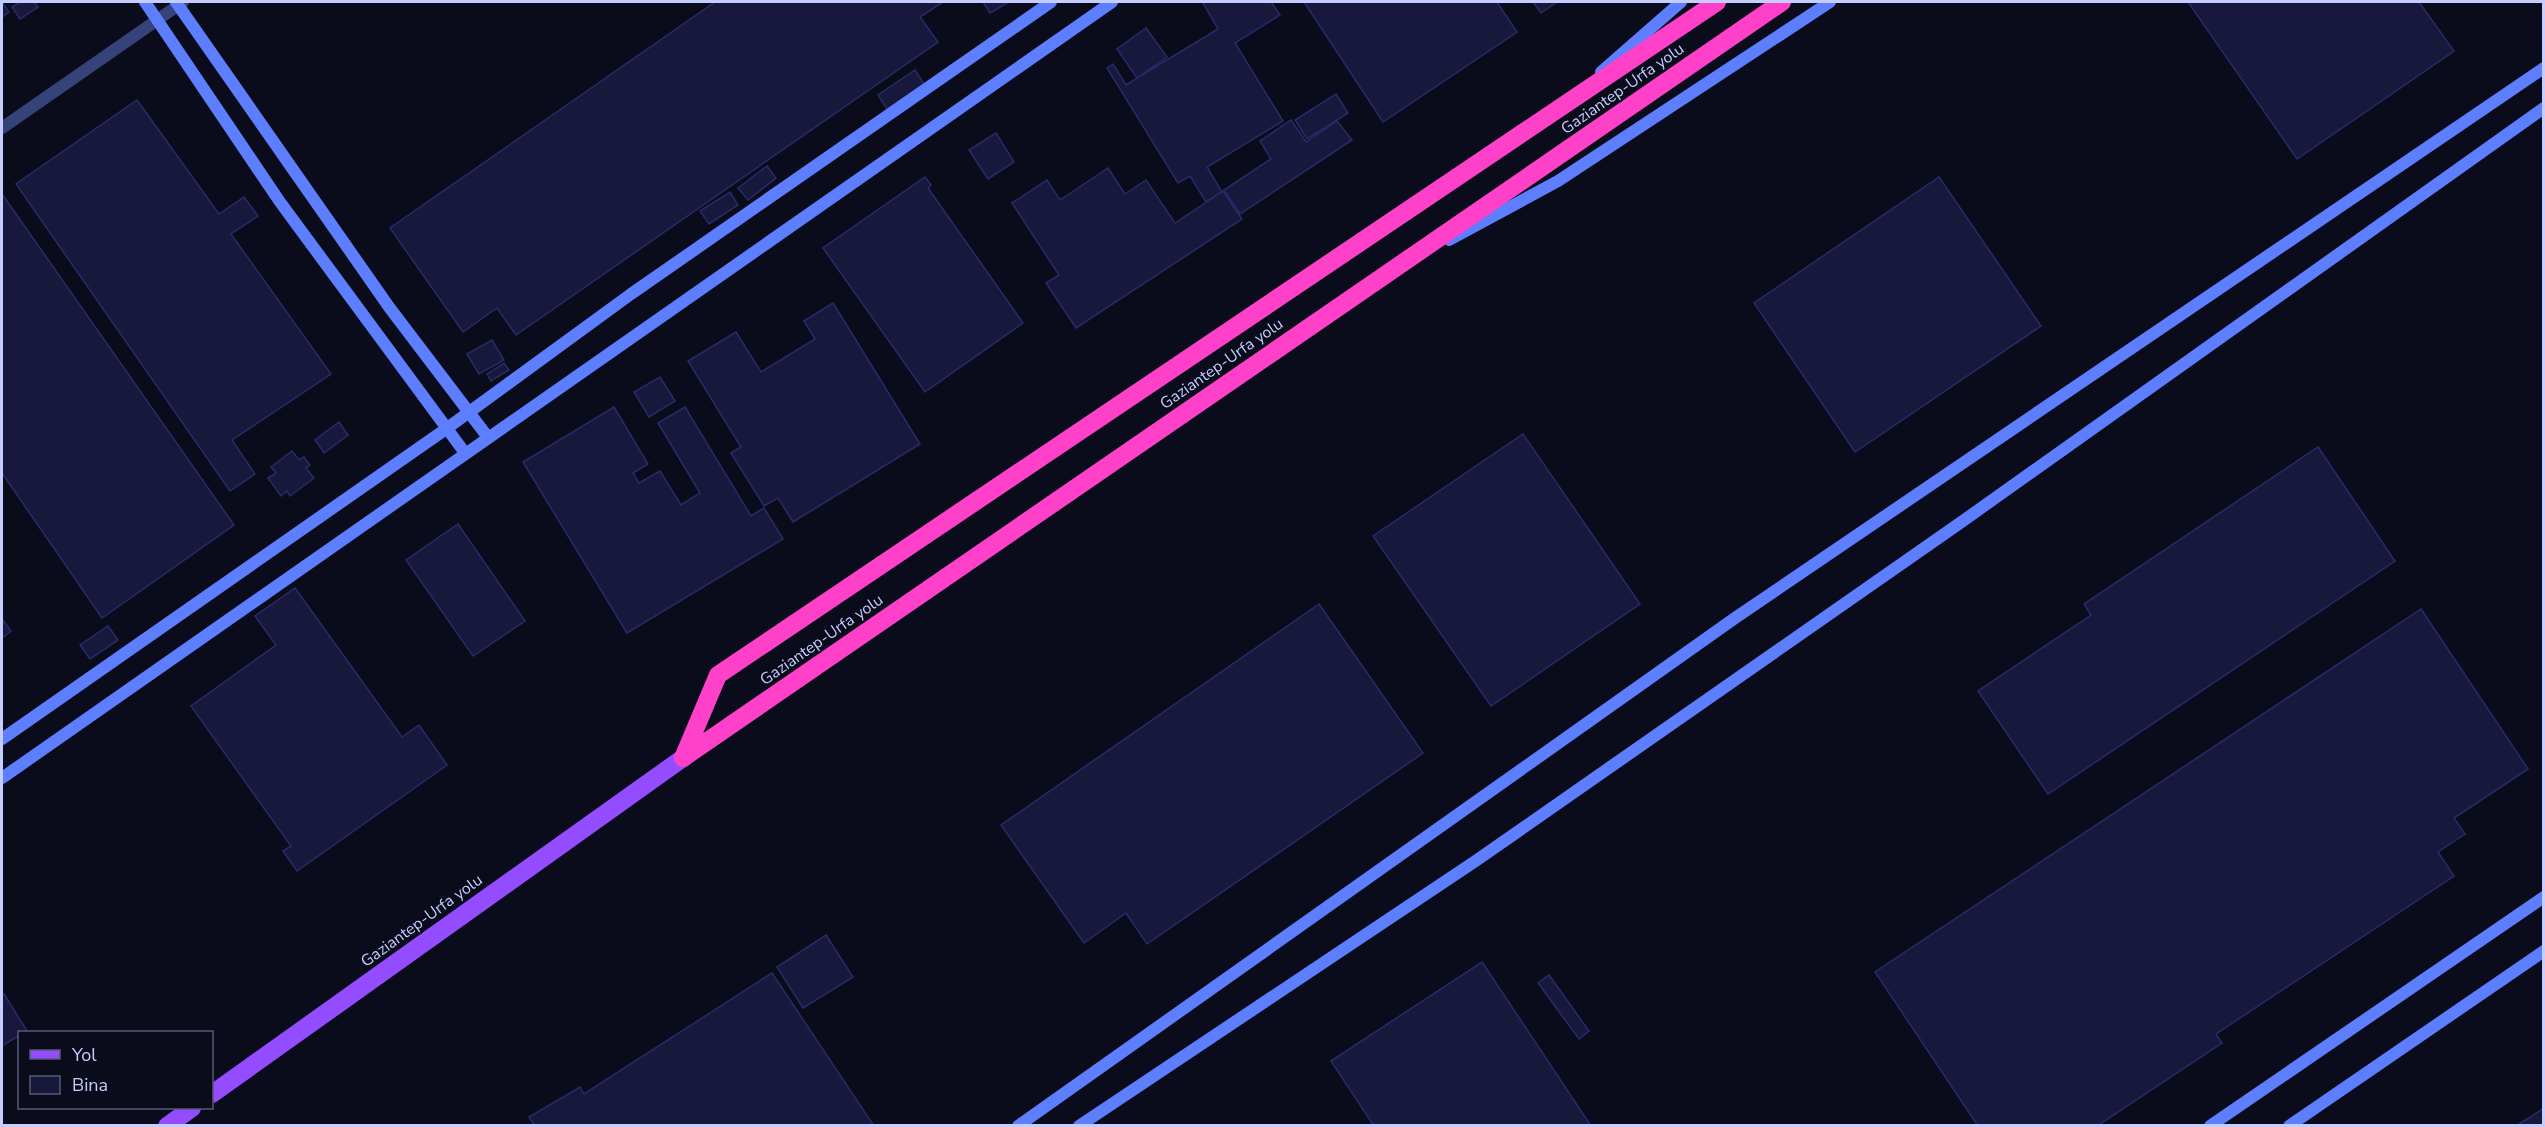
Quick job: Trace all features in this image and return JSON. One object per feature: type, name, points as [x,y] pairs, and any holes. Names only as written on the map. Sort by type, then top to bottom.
[{"type":"highway","name":"Gaziantep-Urfa yolu","points":[[683,758],[718,675],[1717,2]]},
{"type":"highway","name":"Gaziantep-Urfa yolu","points":[[683,758],[1782,2]]},
{"type":"main road","name":"Gaziantep-Urfa yolu","points":[[213,1093],[683,758]]},
{"type":"main road","points":[[167,1125],[189,1109]]},
{"type":"street","points":[[145,2],[280,202],[465,453]]},
{"type":"street","points":[[2,739],[446,429],[631,294],[1051,2]]},
{"type":"street","points":[[2,778],[487,436],[1112,2]]},
{"type":"street","points":[[1562,106],[1681,2]]},
{"type":"street","points":[[1382,277],[1558,181],[1830,2]]},
{"type":"street","points":[[2,128],[179,3],[389,307],[487,436]]},
{"type":"street","points":[[1018,1125],[1736,618],[2544,68]]},
{"type":"street","points":[[1079,1125],[1487,853],[1960,523],[2544,108]]},
{"type":"street","points":[[2210,1125],[2544,897]]},
{"type":"street","points":[[2289,1125],[2544,951]]},
{"type":"building","points":[[2,2],[9,12],[2,17]]},
{"type":"building","points":[[20,2],[34,2],[38,7],[20,19],[12,7]]},
{"type":"building","points":[[715,2],[943,2],[920,17],[938,42],[516,335],[497,308],[463,332],[390,228]]},
{"type":"building","points":[[983,2],[1009,2],[990,13]]},
{"type":"building","points":[[1271,2],[1280,15],[1235,43],[1283,121],[1207,167],[1222,192],[1206,202],[1190,176],[1178,183],[1107,68],[1113,64],[1126,85],[1218,29],[1203,3]]},
{"type":"building","points":[[1304,2],[1497,2],[1517,32],[1383,122]]},
{"type":"building","points":[[1533,2],[1557,2],[1541,13]]},
{"type":"building","points":[[2188,2],[2419,2],[2454,51],[2297,159]]},
{"type":"building","points":[[1146,28],[1167,57],[1137,78],[1117,49]]},
{"type":"building","points":[[915,70],[924,84],[887,109],[878,95]]},
{"type":"building","points":[[1336,94],[1348,113],[1307,139],[1295,120]]},
{"type":"building","points":[[137,100],[219,214],[244,197],[258,216],[231,234],[331,374],[232,440],[255,474],[230,491],[16,184]]},
{"type":"building","points":[[1291,120],[1306,142],[1337,121],[1352,140],[1240,214],[1224,190],[1271,159],[1260,141]]},
{"type":"building","points":[[996,133],[1014,162],[988,179],[969,150]]},
{"type":"building","points":[[767,166],[776,178],[748,200],[738,188]]},
{"type":"building","points":[[1108,168],[1125,194],[1146,180],[1175,223],[1223,191],[1242,219],[1076,328],[1046,283],[1059,275],[1012,203],[1047,180],[1060,200]]},
{"type":"building","points":[[925,177],[931,185],[928,188],[1023,323],[925,392],[823,248]]},
{"type":"building","points":[[1939,177],[2041,326],[1855,452],[1754,303]]},
{"type":"building","points":[[730,192],[738,205],[709,224],[700,211]]},
{"type":"building","points":[[2,194],[234,525],[102,618],[2,473]]},
{"type":"building","points":[[833,303],[920,444],[793,522],[778,498],[764,506],[731,453],[741,447],[688,361],[736,332],[761,372],[815,339],[804,321]]},
{"type":"building","points":[[492,340],[504,360],[479,374],[467,354]]},
{"type":"building","points":[[504,363],[509,370],[491,381],[487,374]]},
{"type":"building","points":[[660,377],[675,401],[649,417],[634,392]]},
{"type":"building","points":[[614,407],[648,464],[633,473],[639,483],[660,471],[681,505],[700,493],[658,423],[685,407],[751,516],[764,508],[783,539],[627,633],[523,462]]},
{"type":"building","points":[[339,422],[348,435],[324,453],[315,440]]},
{"type":"building","points":[[1523,434],[1640,604],[1491,706],[1373,536]]},
{"type":"building","points":[[2318,447],[2395,561],[2048,794],[1978,691],[2091,615],[2084,604]]},
{"type":"building","points":[[292,451],[299,460],[304,457],[310,465],[306,468],[314,478],[290,496],[287,491],[281,496],[268,478],[276,473],[271,467]]},
{"type":"building","points":[[458,524],[525,621],[473,656],[406,560]]},
{"type":"building","points":[[295,588],[402,737],[419,725],[447,765],[297,871],[283,851],[291,846],[191,706],[276,645],[255,616]]},
{"type":"building","points":[[1319,604],[1423,753],[1147,944],[1126,913],[1084,943],[1001,825]]},
{"type":"building","points":[[2421,609],[2528,769],[2454,818],[2465,834],[2438,852],[2454,876],[2216,1034],[2222,1043],[2097,1126],[1978,1126],[1875,972]]},
{"type":"building","points":[[2,619],[11,631],[2,638]]},
{"type":"building","points":[[108,626],[118,640],[90,659],[80,645]]},
{"type":"building","points":[[826,935],[853,977],[803,1008],[777,967]]},
{"type":"building","points":[[1482,962],[1591,1126],[1374,1126],[1331,1061]]},
{"type":"building","points":[[772,973],[874,1126],[535,1126],[529,1117],[580,1087],[584,1094]]},
{"type":"building","points":[[1549,975],[1589,1031],[1579,1039],[1538,983]]},
{"type":"building","points":[[4,994],[27,1031],[18,1031],[18,1036],[2,1046],[2,996]]},
{"type":"building","points":[[2544,1108],[2544,1126],[2516,1126]]}]
